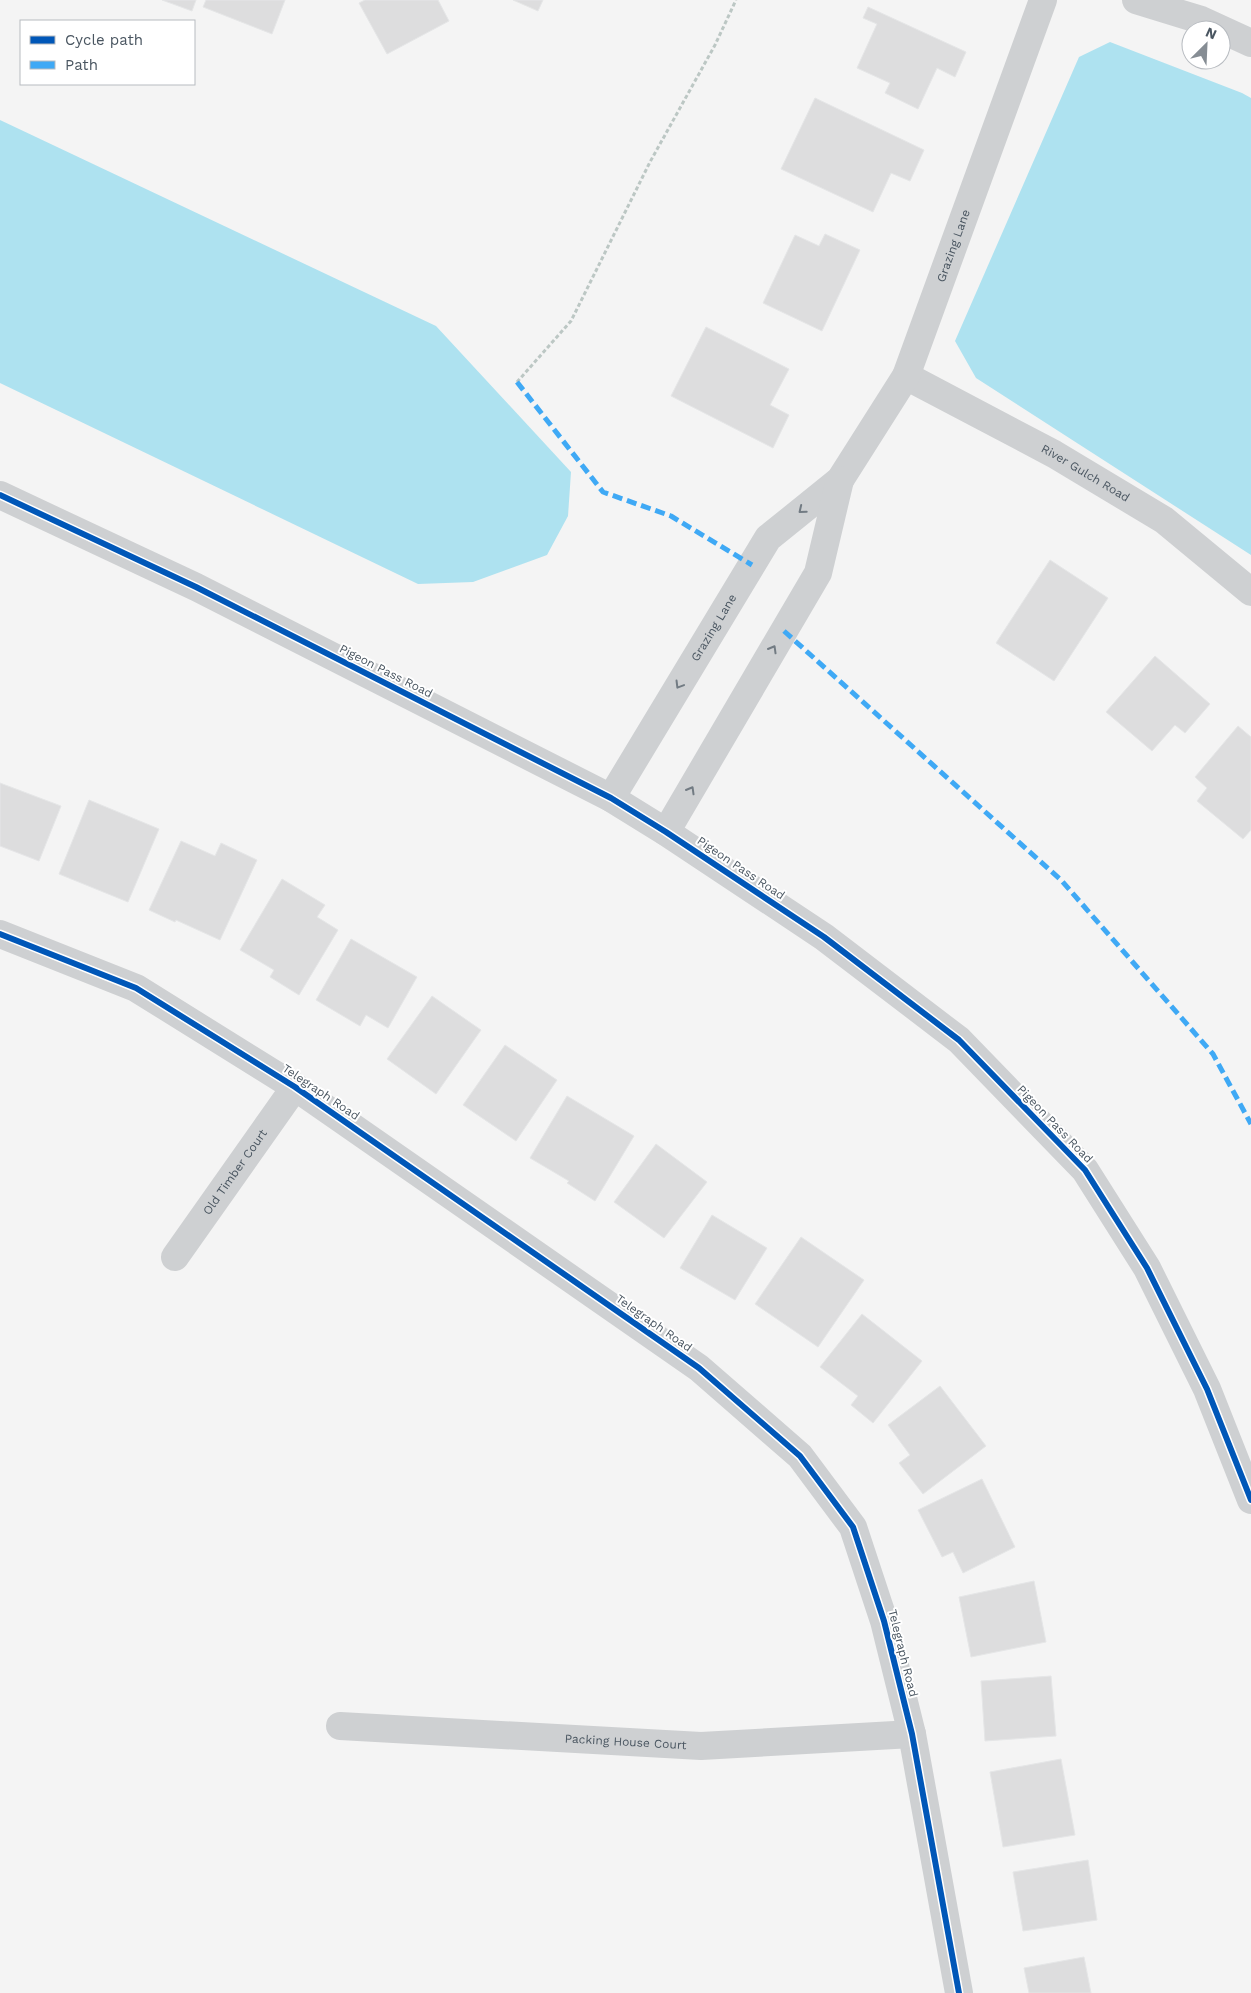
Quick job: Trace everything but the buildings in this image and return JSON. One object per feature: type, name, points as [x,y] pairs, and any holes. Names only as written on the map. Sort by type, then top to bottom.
[{"type":"street","name":"Grazing Lane","points":[[611,798],[768,538],[840,480],[906,376],[1042,0]]},
{"type":"street","points":[[1136,0],[1201,20],[1251,43]]},
{"type":"street","name":"River Gulch Road","points":[[906,376],[1054,454],[1164,520],[1251,592]]},
{"type":"street","name":"Grazing Lane","points":[[666,832],[818,573],[840,480]]},
{"type":"street","name":"Pigeon Pass Road","points":[[0,495],[196,587],[611,798],[666,832],[824,937],[959,1040],[1085,1170],[1147,1268],[1207,1389],[1251,1500]]},
{"type":"street","name":"Telegraph Road","points":[[0,934],[136,988],[295,1087],[699,1368],[800,1456],[853,1527],[884,1621],[912,1734],[959,1993]]},
{"type":"street","name":"Old Timber Court","points":[[175,1257],[295,1087]]},
{"type":"street","name":"Packing House Court","points":[[340,1726],[701,1746],[912,1734]]},
{"type":"path","points":[[517,382],[570,322],[650,162],[715,44],[736,0]]},
{"type":"water","points":[[1110,42],[1251,98],[1251,555],[976,378],[955,341],[1079,57]]},
{"type":"water","points":[[0,120],[436,326],[571,472],[568,516],[547,555],[473,582],[418,584],[0,383]]},
{"type":"marked path","points":[[517,382],[603,492],[671,516],[752,565]]},
{"type":"marked path","points":[[784,631],[1061,880],[1213,1054],[1251,1124]]},
{"type":"cycle path","points":[[0,495],[196,587],[611,798],[666,832],[824,937],[959,1040],[1085,1170],[1147,1268],[1207,1389],[1251,1500]]},
{"type":"cycle path","points":[[0,934],[136,988],[295,1087],[699,1368],[800,1456],[853,1527],[884,1621],[912,1734],[959,1993]]}]
